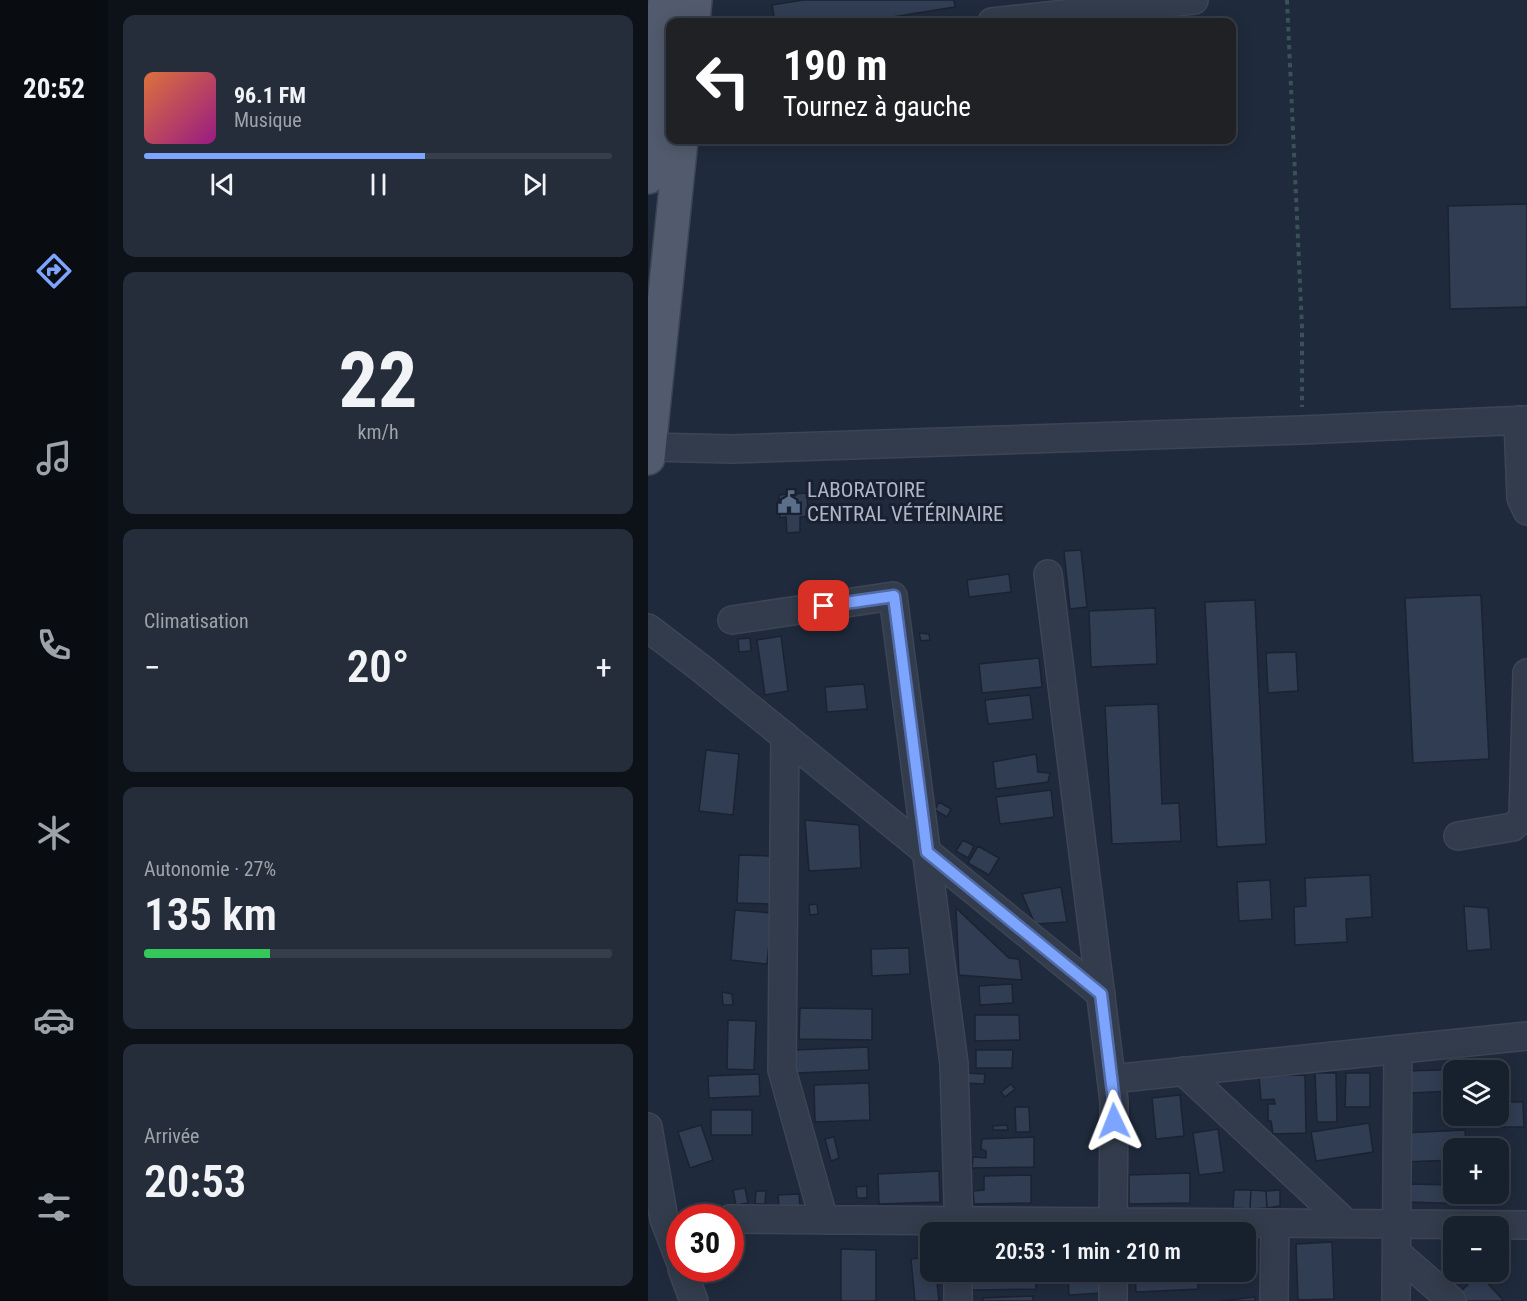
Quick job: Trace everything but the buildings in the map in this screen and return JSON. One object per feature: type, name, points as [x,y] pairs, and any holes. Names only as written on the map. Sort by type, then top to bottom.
[{"type":"main road","points":[[648,177],[652,106],[665,0]]},
{"type":"main road","points":[[693,18],[695,0]]},
{"type":"main road","points":[[649,452],[681,144]]},
{"type":"street","points":[[1016,18],[1089,6],[1194,0]]},
{"type":"street","points":[[649,452],[1302,430],[1523,420],[1521,498],[1527,511]]},
{"type":"street","points":[[1048,574],[1114,1101],[1113,1222]]},
{"type":"street","points":[[732,620],[894,596],[954,1064],[958,1222]]},
{"type":"street","points":[[648,628],[785,736],[1101,994]]},
{"type":"street","points":[[1458,836],[1513,827],[1523,818],[1527,674]]},
{"type":"street","points":[[785,736],[782,1070],[824,1220]]},
{"type":"street","points":[[1111,1079],[1527,1036]]},
{"type":"street","points":[[1396,1301],[1398,1049]]},
{"type":"street","points":[[1183,1071],[1346,1223]]},
{"type":"street","points":[[648,1127],[664,1214]]},
{"type":"street","points":[[744,1219],[824,1220],[920,1225]]},
{"type":"street","points":[[1256,1223],[1527,1225]]},
{"type":"street","points":[[1274,1301],[1275,1223]]},
{"type":"street","points":[[1397,1253],[1452,1301]]},
{"type":"street","points":[[687,1282],[694,1301]]},
{"type":"street","points":[[958,1282],[958,1301]]},
{"type":"street","points":[[1113,1282],[1113,1301]]},
{"type":"path","points":[[1287,0],[1302,327],[1302,430]]},
{"type":"place","name":"LABORATOIRE CENTRAL VÉTÉRINAIRE","points":[[789,502]]},
{"type":"route","points":[[824,606],[894,596],[927,852],[1101,994],[1114,1101],[1114,1121]]}]
